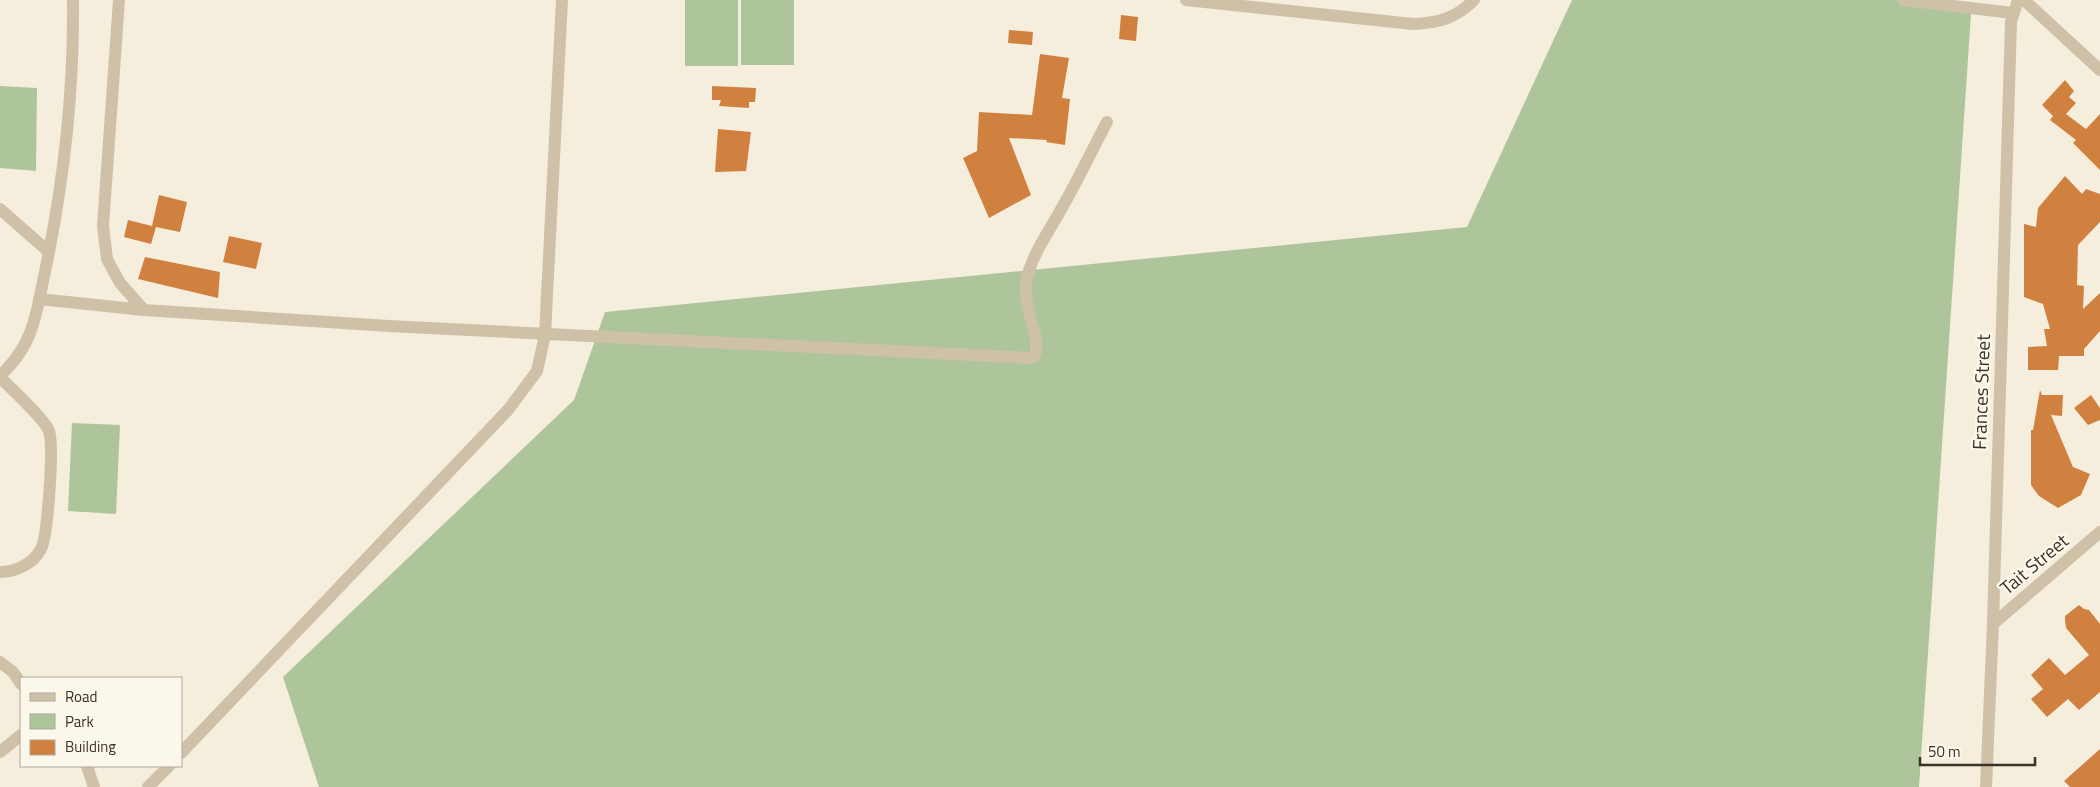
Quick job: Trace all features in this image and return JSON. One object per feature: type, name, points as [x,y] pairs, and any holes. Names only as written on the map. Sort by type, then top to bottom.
[{"type":"street","points":[[0,572],[6,572],[30,562],[41,548],[47,514],[50,439],[45,424],[0,377],[19,357],[31,332],[49,252],[59,197],[72,59],[73,0]]},
{"type":"street","points":[[118,0],[103,226],[107,259],[120,283],[144,310]]},
{"type":"street","points":[[184,747],[434,489],[518,398],[537,371],[546,335],[562,0]]},
{"type":"street","points":[[1186,0],[1413,24],[1430,24],[1447,20],[1461,12],[1474,0]]},
{"type":"street","points":[[1903,0],[2013,13]]},
{"type":"street","name":"Frances Street","points":[[1986,787],[1993,624],[2011,22],[2018,0]]},
{"type":"street","points":[[2024,0],[2100,70]]},
{"type":"street","points":[[39,299],[144,310],[546,335],[1031,358],[1035,356],[1037,345],[1029,315],[1026,283],[1034,256],[1059,214],[1107,122]]},
{"type":"street","points":[[0,209],[49,252]]},
{"type":"street","name":"Tait Street","points":[[1993,624],[2100,532]]},
{"type":"street","points":[[0,662],[13,672],[20,682]]},
{"type":"street","points":[[0,752],[20,736]]},
{"type":"street","points":[[87,767],[94,787]]},
{"type":"street","points":[[148,787],[168,767]]},
{"type":"green space","points":[[685,0],[738,0],[738,66],[685,66]]},
{"type":"green space","points":[[741,0],[794,0],[794,65],[741,65]]},
{"type":"green space","points":[[1572,0],[1908,0],[1971,14],[1919,787],[319,787],[283,677],[574,400],[605,312],[1467,227]]},
{"type":"green space","points":[[0,86],[37,88],[36,171],[0,168]]},
{"type":"green space","points":[[72,423],[120,425],[116,514],[68,511]]},
{"type":"building","points":[[1121,15],[1138,17],[1136,41],[1119,39]]},
{"type":"building","points":[[1009,30],[1033,32],[1032,45],[1008,43]]},
{"type":"building","points":[[1040,54],[1069,58],[1062,98],[1070,99],[1065,145],[1046,142],[1047,140],[1009,138],[1031,195],[989,218],[963,158],[977,151],[979,112],[1032,115]]},
{"type":"building","points":[[2065,80],[2074,91],[2069,97],[2076,103],[2066,114],[2086,129],[2100,114],[2100,170],[2073,143],[2076,140],[2050,120],[2053,116],[2042,105]]},
{"type":"building","points":[[712,86],[756,88],[755,102],[749,102],[749,108],[719,106],[721,100],[712,100]]},
{"type":"building","points":[[718,129],[751,132],[746,171],[715,172]]},
{"type":"building","points":[[2065,176],[2082,194],[2086,189],[2100,194],[2100,222],[2078,245],[2077,285],[2084,286],[2083,309],[2100,293],[2100,331],[2084,349],[2084,356],[2059,356],[2058,370],[2028,370],[2028,347],[2047,346],[2044,329],[2050,329],[2043,304],[2024,297],[2024,224],[2036,227],[2038,208]]},
{"type":"building","points":[[159,195],[187,202],[180,232],[156,227],[151,244],[124,237],[128,220],[152,226]]},
{"type":"building","points":[[229,236],[262,243],[256,269],[223,262]]},
{"type":"building","points":[[145,257],[220,272],[218,298],[138,279]]},
{"type":"building","points":[[2040,390],[2042,395],[2063,395],[2062,416],[2051,415],[2073,467],[2090,474],[2081,495],[2058,508],[2039,496],[2031,485],[2031,430],[2033,430]]},
{"type":"building","points":[[2091,395],[2100,408],[2100,420],[2088,425],[2074,408]]},
{"type":"building","points":[[2079,605],[2089,610],[2100,624],[2100,692],[2079,710],[2068,699],[2047,717],[2031,699],[2043,689],[2031,675],[2049,658],[2065,675],[2089,655],[2066,628],[2065,616]]},
{"type":"building","points":[[2100,749],[2100,787],[2070,787],[2064,781]]}]
